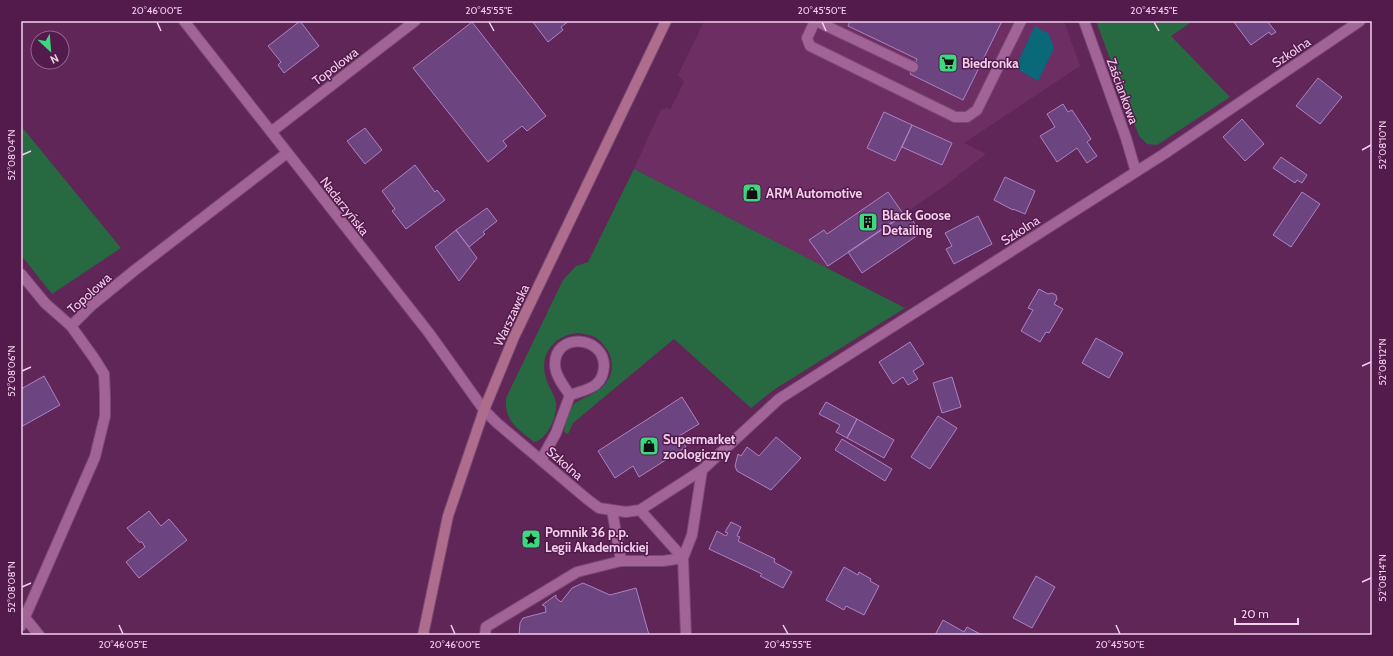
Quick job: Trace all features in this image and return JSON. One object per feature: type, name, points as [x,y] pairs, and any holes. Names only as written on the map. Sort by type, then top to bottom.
[{"type":"main road","name":"Warszawska","points":[[423,635],[448,516],[484,410],[514,337],[666,21]]},
{"type":"street","name":"Nadarzyńska","points":[[184,21],[429,333],[484,410]]},
{"type":"street","name":"Topolowa","points":[[271,132],[416,21]]},
{"type":"street","points":[[913,67],[815,21],[806,38],[810,46],[955,117],[967,117],[977,110],[1021,21]]},
{"type":"street","name":"Zaściankowa","points":[[1084,21],[1126,138],[1136,172]]},
{"type":"street","name":"Szkolna","points":[[484,410],[497,424],[586,499],[599,508],[626,512],[640,510],[702,470],[779,399],[1136,172],[1360,21]]},
{"type":"street","name":"Topolowa","points":[[22,618],[95,457],[105,416],[106,396],[104,374],[71,326],[92,305],[135,270],[287,153]]},
{"type":"street","points":[[21,274],[45,303],[71,326]]},
{"type":"street","points":[[573,341],[583,341],[593,345],[600,353],[604,362],[602,379],[596,386],[570,395],[559,379],[555,365],[557,352],[565,344],[573,341]]},
{"type":"street","points":[[541,460],[556,433],[570,395]]},
{"type":"street","points":[[686,635],[683,558],[692,535],[702,470]]},
{"type":"street","points":[[612,510],[621,561]]},
{"type":"street","points":[[640,510],[683,558]]},
{"type":"street","points":[[485,635],[486,627],[577,572],[621,561],[663,561],[683,558]]},
{"type":"street","points":[[22,618],[39,635]]},
{"type":"shaded area","points":[[704,21],[1064,21],[1080,66],[964,143],[986,154],[946,185],[826,268],[634,169],[661,109],[668,108],[670,110],[684,82],[678,75]]},
{"type":"shaded area","points":[[1096,21],[1193,21],[1171,36],[1230,97],[1157,145],[1147,144],[1139,136]]},
{"type":"shaded area","points":[[1035,26],[1049,34],[1054,48],[1038,81],[1015,68]]},
{"type":"shaded area","points":[[21,126],[121,248],[52,294],[21,255]]},
{"type":"shaded area","points":[[634,169],[905,308],[775,389],[751,408],[674,339],[573,423],[568,434],[564,432],[567,417],[574,404],[602,387],[609,379],[612,368],[609,353],[598,339],[581,333],[567,335],[553,345],[544,361],[546,380],[555,399],[556,408],[551,427],[543,437],[534,442],[513,424],[507,413],[506,398],[563,280],[576,266],[588,262]]},
{"type":"building","points":[[300,21],[319,46],[284,73],[278,65],[281,62],[268,46]]},
{"type":"building","points":[[532,21],[569,21],[561,27],[563,30],[548,42]]},
{"type":"building","name":"Biedronka","points":[[850,21],[1002,21],[963,100],[910,74],[917,59],[848,26]]},
{"type":"building","points":[[1233,21],[1267,21],[1276,32],[1271,35],[1269,32],[1251,45]]},
{"type":"building","points":[[472,22],[546,116],[527,131],[522,126],[503,141],[507,146],[488,162],[413,68]]},
{"type":"building","points":[[1318,78],[1342,97],[1320,124],[1296,106]]},
{"type":"building","points":[[1063,104],[1068,112],[1072,110],[1091,139],[1087,142],[1097,156],[1087,163],[1077,148],[1057,162],[1040,136],[1055,127],[1047,114]]},
{"type":"building","points":[[884,112],[912,125],[895,161],[867,148]]},
{"type":"building","points":[[1242,119],[1264,144],[1245,161],[1223,137]]},
{"type":"building","points":[[912,125],[952,143],[942,165],[902,147]]},
{"type":"building","points":[[365,128],[382,150],[365,164],[347,141]]},
{"type":"building","points":[[1281,157],[1307,175],[1302,183],[1297,180],[1295,183],[1273,168]]},
{"type":"building","points":[[415,165],[435,192],[437,190],[445,200],[406,229],[392,211],[395,209],[382,191]]},
{"type":"building","points":[[1005,177],[1035,191],[1025,214],[1013,210],[994,200]]},
{"type":"building","name":"Black Goose Detailing","points":[[888,192],[904,215],[828,266],[809,240],[824,230],[827,234]]},
{"type":"building","points":[[1302,192],[1320,204],[1291,247],[1273,235]]},
{"type":"building","points":[[487,208],[497,221],[483,232],[485,234],[469,247],[456,230]]},
{"type":"building","points":[[907,212],[921,233],[862,273],[848,252]]},
{"type":"building","points":[[978,216],[992,244],[954,264],[946,249],[952,246],[945,233]]},
{"type":"building","points":[[456,230],[477,258],[459,281],[435,247]]},
{"type":"building","points":[[1039,289],[1048,294],[1052,293],[1056,295],[1057,299],[1054,304],[1063,309],[1049,333],[1046,332],[1040,342],[1021,331],[1033,310],[1028,308]]},
{"type":"building","points":[[1096,338],[1123,353],[1109,378],[1082,363]]},
{"type":"building","points":[[910,342],[924,364],[913,371],[918,379],[908,385],[903,377],[893,384],[879,362]]},
{"type":"building","points":[[44,376],[60,405],[21,427],[21,389]]},
{"type":"building","points":[[952,377],[961,407],[942,413],[933,383]]},
{"type":"building","points":[[682,397],[699,424],[679,436],[686,447],[639,477],[633,466],[615,478],[598,451]]},
{"type":"building","points":[[826,402],[857,419],[847,438],[836,432],[840,425],[819,414]]},
{"type":"building","points":[[938,416],[957,428],[930,469],[911,457]]},
{"type":"building","points":[[857,419],[894,440],[884,458],[847,438]]},
{"type":"building","points":[[776,437],[801,458],[771,490],[737,471],[735,466],[738,454],[741,456],[747,447],[759,456]]},
{"type":"building","points":[[842,439],[892,469],[885,481],[835,450]]},
{"type":"building","points":[[149,511],[161,526],[169,519],[187,540],[139,578],[126,562],[145,547],[142,542],[139,542],[127,528]]},
{"type":"building","points":[[731,522],[741,527],[737,536],[740,537],[738,541],[775,559],[774,562],[792,572],[783,588],[760,576],[762,574],[709,549],[717,531],[726,536],[728,533],[725,532]]},
{"type":"building","points":[[844,567],[858,575],[859,572],[879,586],[864,615],[846,606],[844,610],[826,600]]},
{"type":"building","points":[[1036,576],[1055,587],[1032,628],[1013,618]]},
{"type":"building","points":[[583,583],[610,595],[636,588],[649,635],[519,635],[520,623],[523,618],[546,612],[545,606],[542,605],[556,595],[556,598],[561,602],[572,588]]},
{"type":"building","points":[[943,620],[964,632],[967,627],[982,635],[935,635]]},
{"type":"place","name":"Biedronka","points":[[948,63]]},
{"type":"place","name":"ARM Automotive","points":[[752,193]]},
{"type":"place","name":"Black Goose Detailing","points":[[868,222]]},
{"type":"place","name":"Supermarket zoologiczny","points":[[649,446]]},
{"type":"place","name":"Pomnik 36 p.p. Legii Akademickiej","points":[[531,539]]}]
